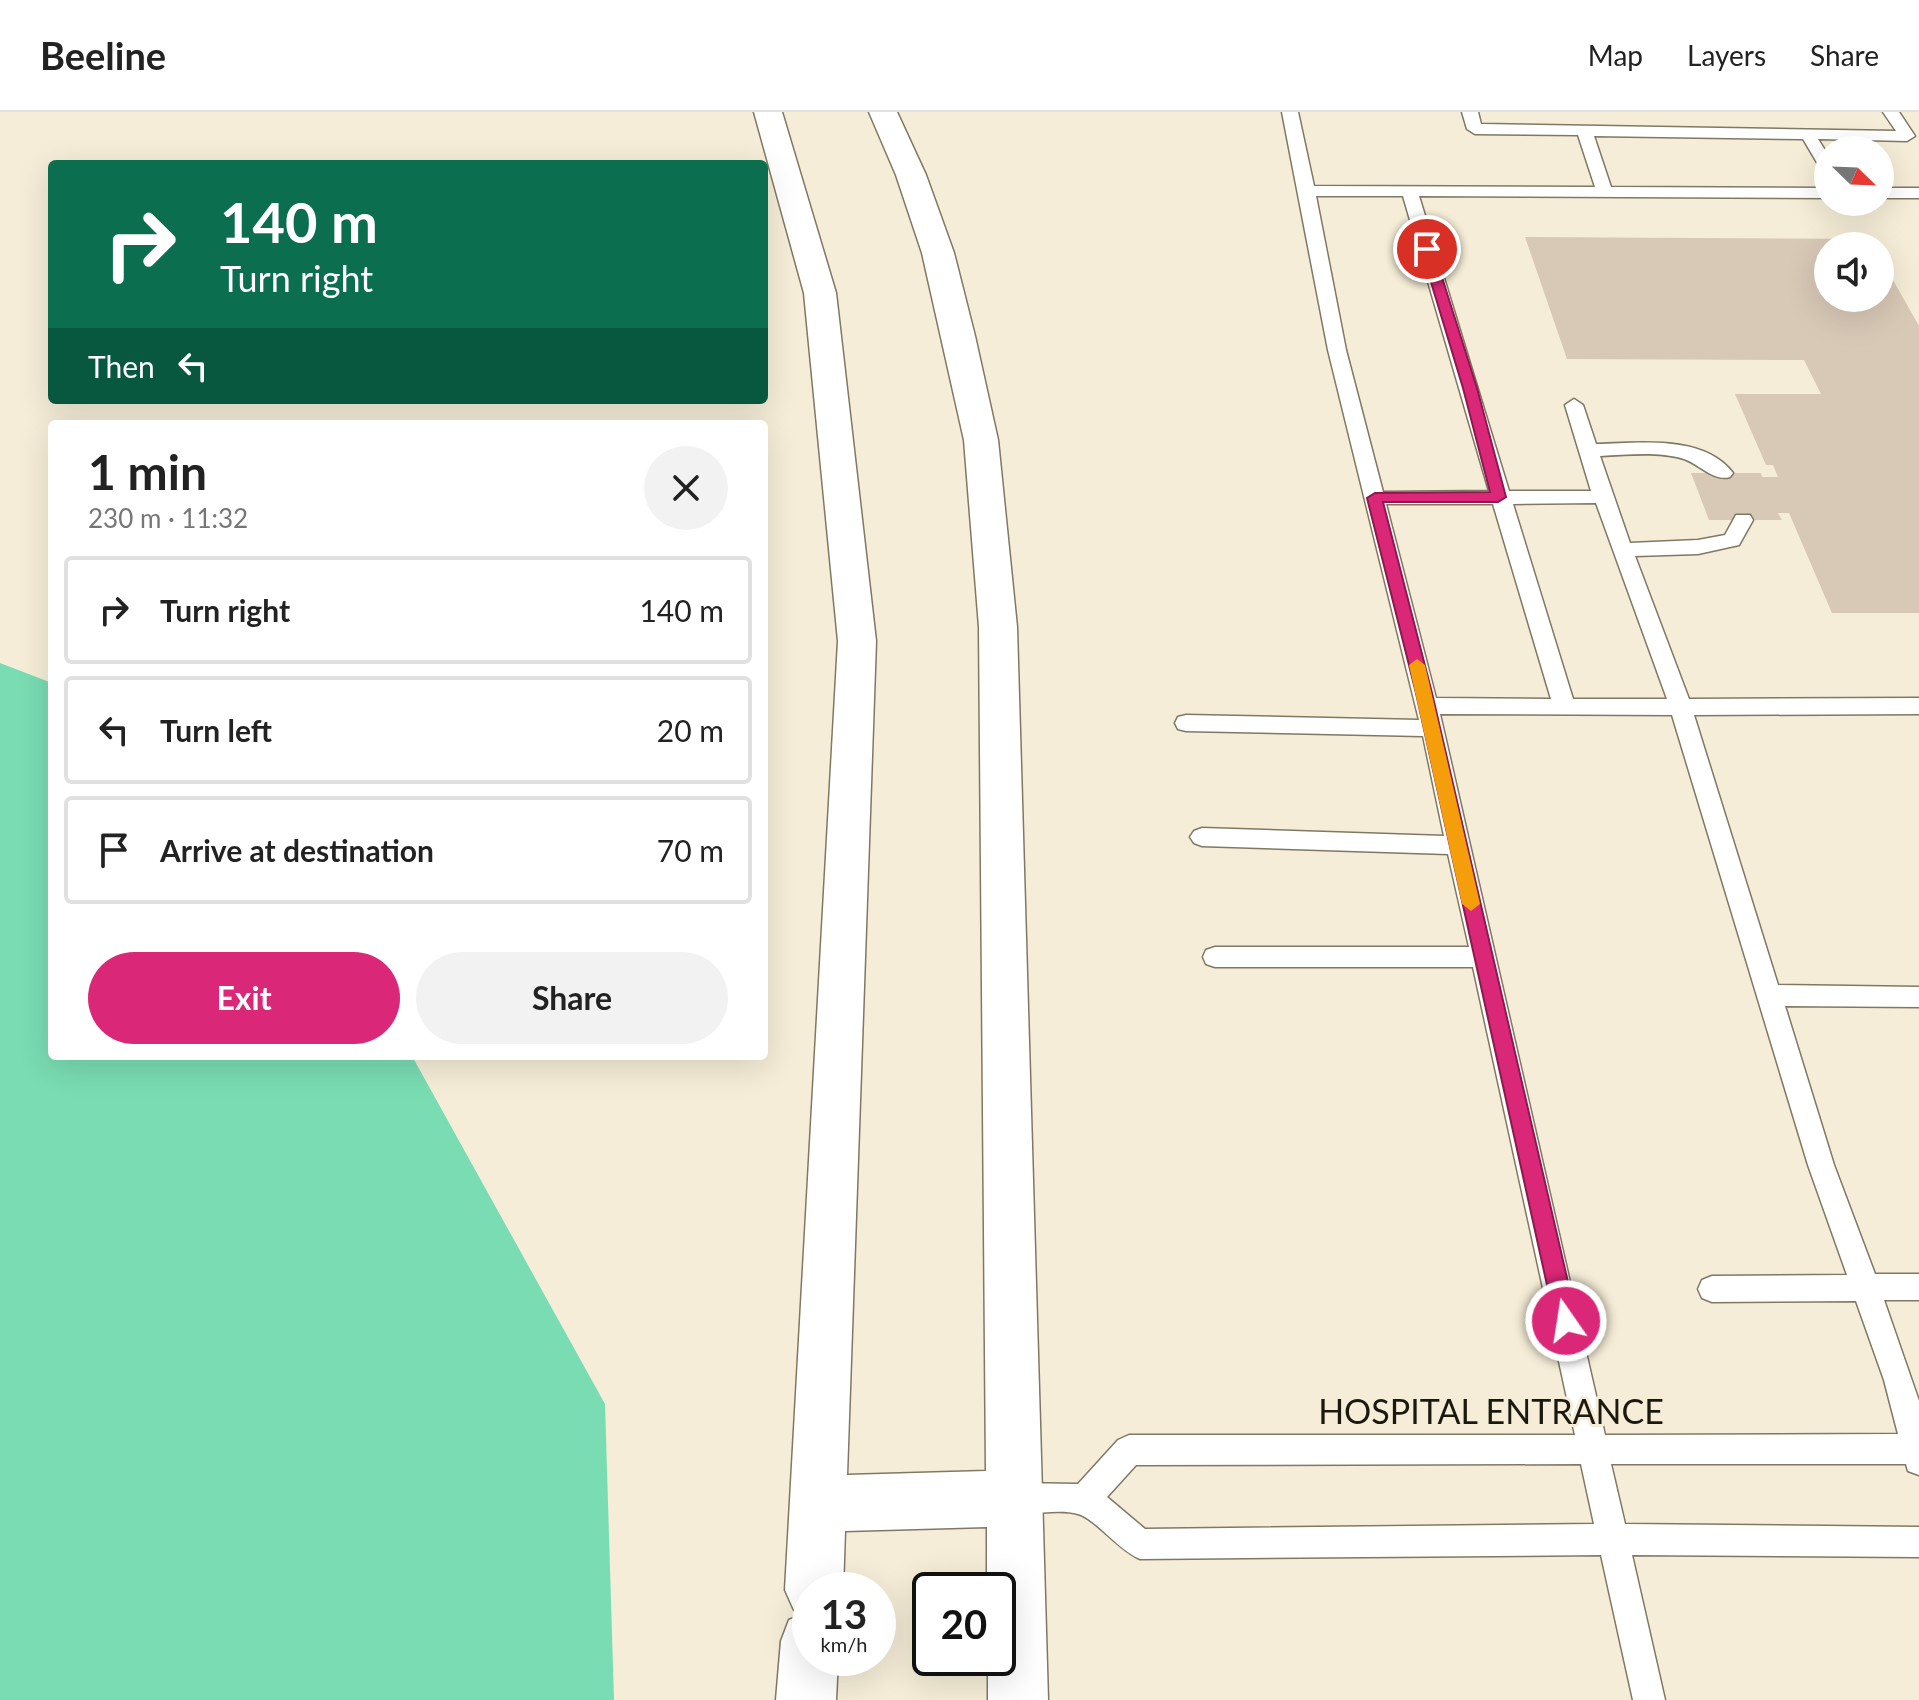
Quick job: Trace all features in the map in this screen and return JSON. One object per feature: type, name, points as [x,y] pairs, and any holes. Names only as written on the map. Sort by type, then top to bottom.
[{"type":"main road","points":[[768,112],[820,293],[857,641],[815,1572]]},
{"type":"main road","points":[[883,112],[911,175],[938,253],[981,440],[998,627],[1018,1700]]},
{"type":"main road","points":[[820,1504],[1013,1498]]},
{"type":"main road","points":[[806,1700],[808,1676]]},
{"type":"lane","points":[[1290,112],[1337,350],[1428,717],[1649,1700]]},
{"type":"lane","points":[[1470,112],[1475,129],[1907,136],[1891,112]]},
{"type":"lane","points":[[1585,132],[1605,194]]},
{"type":"lane","points":[[1808,135],[1814,145]]},
{"type":"lane","points":[[1307,191],[1814,193]]},
{"type":"lane","points":[[1410,193],[1470,388],[1498,497],[1564,705]]},
{"type":"lane","points":[[1894,193],[1919,193]]},
{"type":"lane","points":[[1574,405],[1603,497],[1681,707],[1821,1165],[1899,1380],[1918,1452]]},
{"type":"lane","points":[[1588,450],[1667,450],[1696,454],[1723,473]]},
{"type":"lane","points":[[1375,498],[1603,497]]},
{"type":"lane","points":[[1623,550],[1698,547],[1732,540],[1743,520]]},
{"type":"lane","points":[[1186,723],[1428,717],[1564,705],[1919,706]]},
{"type":"lane","points":[[1202,837],[1457,845]]},
{"type":"lane","points":[[1215,957],[1483,957]]},
{"type":"lane","points":[[1771,995],[1919,997]]},
{"type":"lane","points":[[1712,1289],[1919,1287]]},
{"type":"lane","name":"HOSPITAL ENTRANCE","points":[[1085,1499],[1129,1450],[1918,1452]]},
{"type":"lane","points":[[1013,1498],[1085,1499],[1140,1544],[1612,1539],[1919,1542]]},
{"type":"green space","points":[[0,663],[48,681],[48,1060],[414,1060],[605,1404],[614,1700],[0,1700]]},
{"type":"building","points":[[1525,237],[1814,239],[1814,312],[1894,312],[1894,282],[1919,326],[1919,613],[1832,613],[1789,513],[1778,513],[1782,520],[1709,520],[1691,473],[1761,473],[1762,477],[1778,477],[1773,465],[1766,465],[1735,394],[1821,394],[1804,360],[1567,359]]},
{"type":"slow traffic","points":[[1417,665],[1471,904]]},
{"type":"route","points":[[1427,249],[1470,388],[1498,497],[1375,498],[1424,693],[1566,1321]]}]
